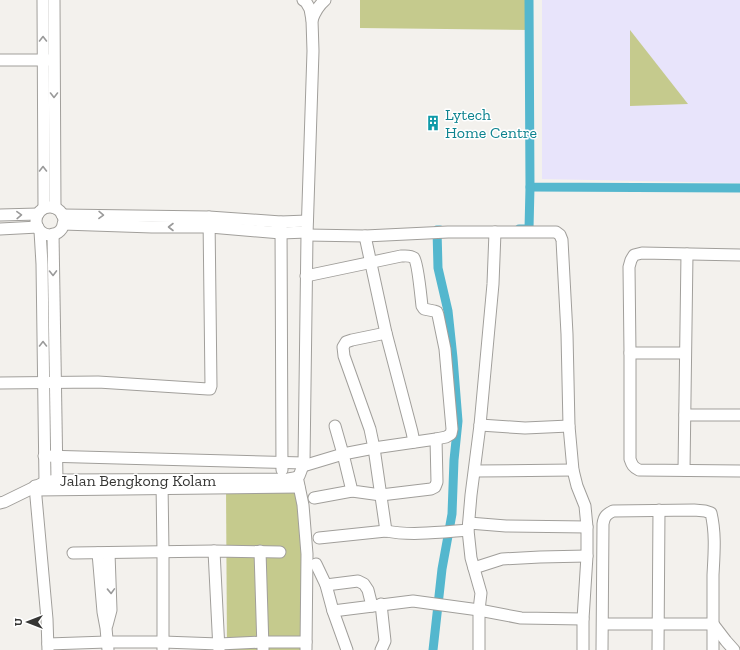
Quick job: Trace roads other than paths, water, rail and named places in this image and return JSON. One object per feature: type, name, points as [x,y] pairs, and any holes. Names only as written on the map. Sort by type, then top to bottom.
[{"type":"street","points":[[0,229],[39,229],[44,233],[53,234],[61,229],[52,214],[49,60],[43,0]]},
{"type":"street","points":[[49,60],[54,0]]},
{"type":"street","points":[[52,214],[36,223],[39,229],[42,264],[44,456],[39,486],[48,647],[306,646],[307,554],[303,506],[300,490],[313,50],[310,9],[303,0]]},
{"type":"street","points":[[310,0],[320,0]]},
{"type":"street","points":[[312,20],[319,5],[325,0]]},
{"type":"street","points":[[0,60],[49,60]]},
{"type":"street","points":[[0,216],[52,214],[152,227],[210,222],[365,236],[448,232],[556,232],[560,235],[562,240],[567,334],[569,426],[573,470],[587,516],[583,650]]},
{"type":"street","points":[[0,383],[98,382],[210,389],[210,222]]},
{"type":"street","points":[[281,228],[282,479]]},
{"type":"street","points":[[479,650],[479,610],[481,593],[460,529],[471,495],[476,446],[480,425],[493,284],[495,232]]},
{"type":"street","points":[[53,234],[57,480]]},
{"type":"street","points":[[365,236],[386,333],[414,442]]},
{"type":"street","points":[[740,255],[642,254],[634,255],[629,267],[630,459],[632,465],[639,470],[740,471]]},
{"type":"street","points":[[684,470],[687,254]]},
{"type":"street","points":[[39,486],[162,484],[301,473],[343,454],[436,439],[446,437],[451,434],[452,428],[445,349],[437,312],[424,309],[422,306],[417,266],[413,258],[410,256],[401,256],[306,276]]},
{"type":"street","points":[[386,333],[352,340],[346,342],[343,347],[344,356],[370,429],[386,531]]},
{"type":"street","points":[[630,354],[685,353]]},
{"type":"street","points":[[685,415],[740,415]]},
{"type":"street","points":[[480,425],[525,428],[569,426]]},
{"type":"street","points":[[335,426],[352,491]]},
{"type":"street","points":[[314,498],[352,491],[381,495],[431,489],[435,487],[436,482],[436,439]]},
{"type":"street","points":[[44,456],[282,463],[301,473]]},
{"type":"street","points":[[474,471],[573,470]]},
{"type":"street","name":"Jalan Bengkong Kolam","points":[[0,503],[57,480],[162,484],[215,480],[292,479],[301,473]]},
{"type":"street","points":[[162,484],[163,646]]},
{"type":"street","points":[[658,650],[659,510]]},
{"type":"street","points":[[602,650],[602,524],[604,518],[607,514],[613,511],[694,510],[711,513],[714,532],[713,650]]},
{"type":"street","points":[[319,538],[386,531],[408,533],[506,526],[587,527]]},
{"type":"street","points":[[214,551],[219,647]]},
{"type":"street","points":[[73,553],[214,551],[280,552]]},
{"type":"street","points":[[260,551],[263,646]]},
{"type":"street","points":[[104,553],[111,610],[106,628],[107,646]]},
{"type":"street","points":[[474,568],[502,559],[587,556]]},
{"type":"street","points":[[316,564],[326,585],[333,611],[347,650]]},
{"type":"street","points":[[326,585],[358,581],[364,584],[376,605],[385,641],[381,650]]},
{"type":"street","points":[[333,611],[413,601],[479,610],[521,618],[583,619]]},
{"type":"street","points":[[603,624],[713,624]]},
{"type":"street","points":[[713,624],[734,650]]},
{"type":"waterway","points":[[529,0],[530,187],[740,188]]},
{"type":"waterway","points":[[519,229],[529,229],[530,187]]},
{"type":"waterway","points":[[433,650],[442,569],[452,514],[454,460],[458,421],[448,311],[438,268],[437,230],[440,230]]},
{"type":"place","name":"Lytech Home Centre","points":[[433,123]]}]
